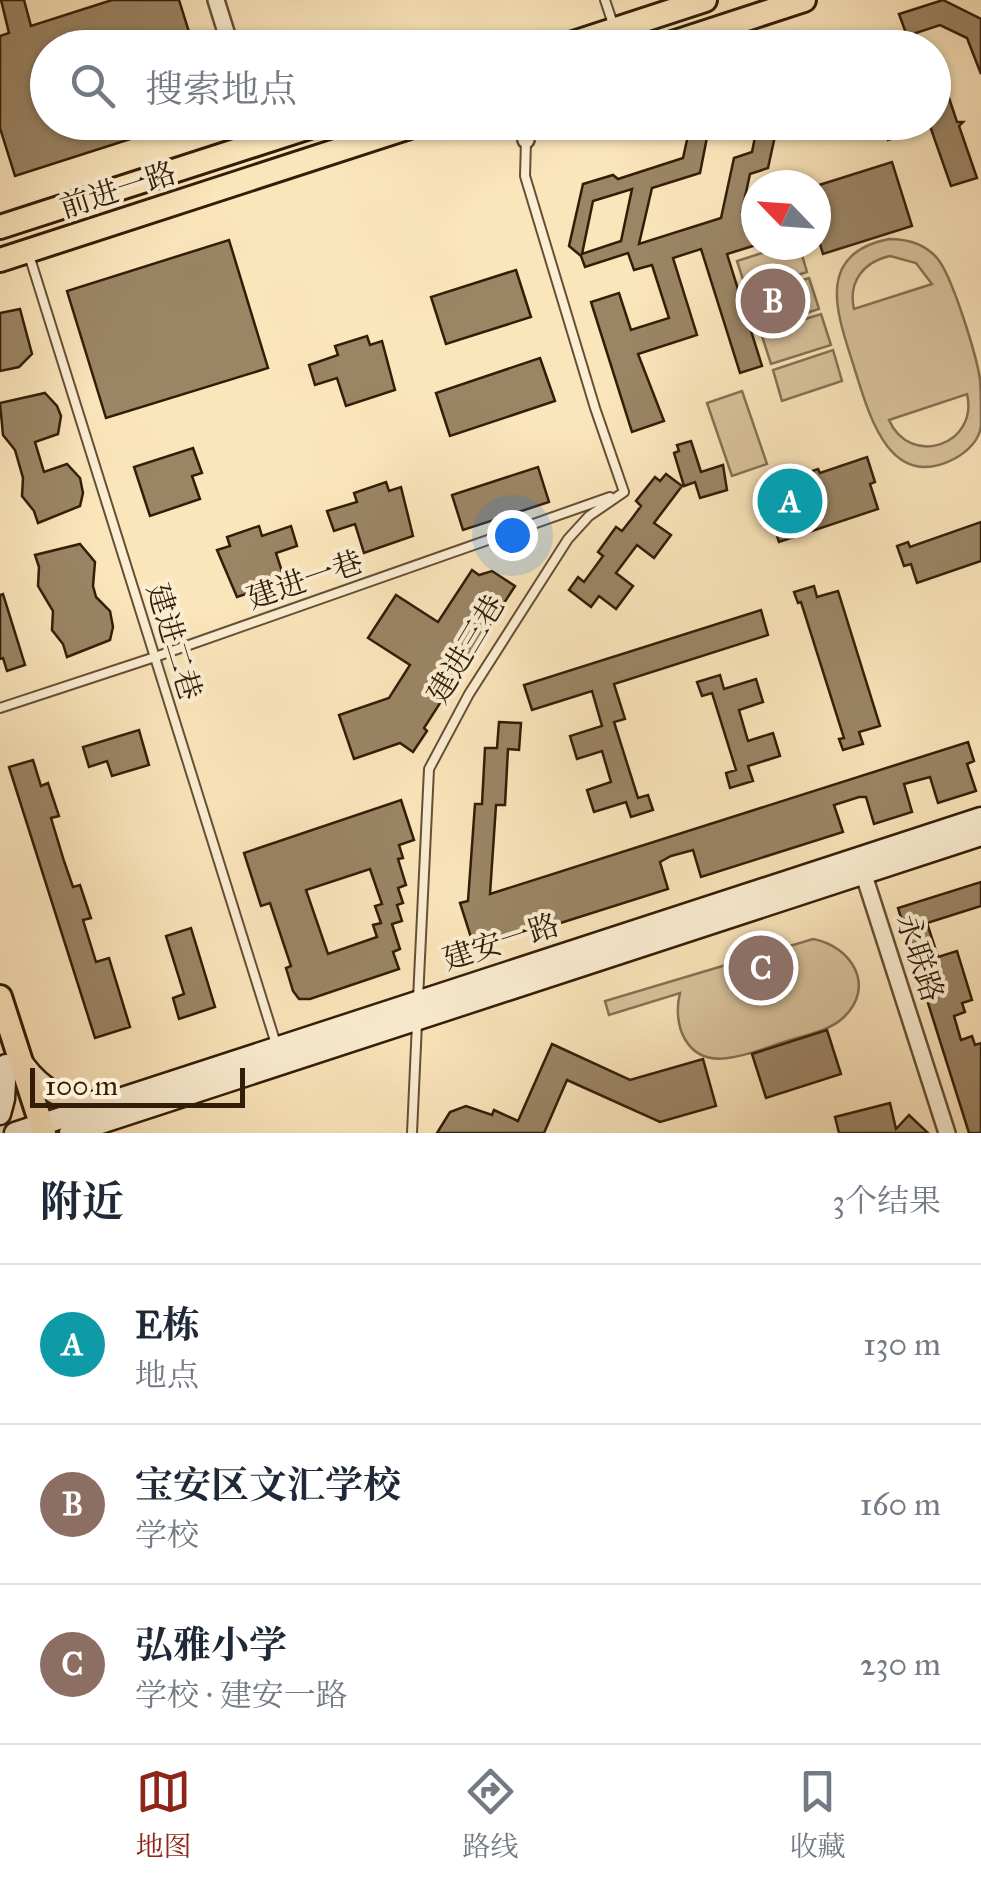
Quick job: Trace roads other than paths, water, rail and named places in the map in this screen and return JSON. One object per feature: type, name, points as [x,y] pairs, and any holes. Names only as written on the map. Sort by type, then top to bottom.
[{"type":"main road","points":[[611,30],[705,0]]},
{"type":"main road","points":[[712,30],[804,0]]},
{"type":"main road","name":"前进一路","points":[[0,228],[239,140]]},
{"type":"main road","name":"前进一路","points":[[0,260],[369,140]]},
{"type":"main road","name":"建安一路","points":[[70,1133],[417,1010],[860,866],[981,818]]},
{"type":"main road","name":"建安一路","points":[[860,866],[981,835]]},
{"type":"main road","points":[[0,997],[9,1058],[31,1130]]},
{"type":"main road","name":"建安一路","points":[[31,1130],[276,1046],[417,1010]]},
{"type":"main road","points":[[9,1058],[60,1096],[104,1102]]},
{"type":"main road","points":[[0,1114],[9,1058]]},
{"type":"main road","points":[[93,1133],[125,1115]]},
{"type":"street","points":[[216,0],[225,30]]},
{"type":"street","name":"永联路","points":[[860,866],[947,1133]]},
{"type":"lane","points":[[605,0],[614,29]]},
{"type":"lane","points":[[526,140],[524,176],[624,492]]},
{"type":"lane","name":"建进二巷","points":[[27,251],[276,1046]]},
{"type":"lane","name":"建进一巷","points":[[0,708],[624,492]]},
{"type":"lane","name":"建进三巷","points":[[412,1133],[429,769],[478,680],[568,539],[588,516],[624,492]]},
{"type":"place","name":"宝安区文汇学校","points":[[773,301]]},
{"type":"place","name":"E栋","points":[[790,501]]},
{"type":"place","name":"弘雅小学","points":[[761,968]]}]
